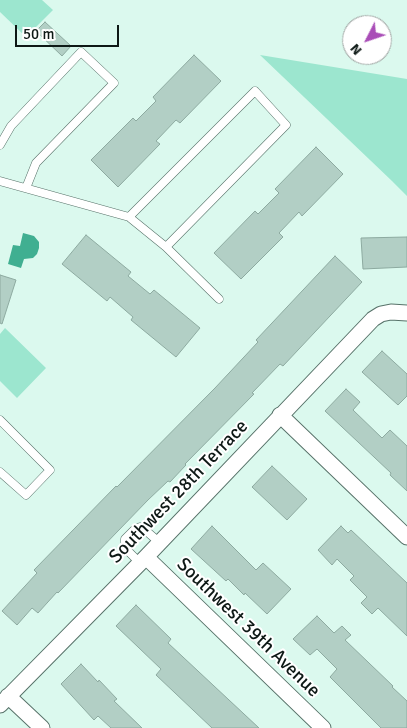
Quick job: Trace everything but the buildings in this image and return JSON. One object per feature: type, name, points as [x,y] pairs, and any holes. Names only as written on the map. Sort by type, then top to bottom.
[{"type":"street","name":"Southwest 28th Terrace","points":[[4,701],[143,560],[373,319],[391,312],[407,313]]},
{"type":"street","points":[[280,415],[407,537]]},
{"type":"street","name":"Southwest 39th Avenue","points":[[143,560],[323,728]]},
{"type":"street","points":[[4,701],[42,728]]},
{"type":"lane","points":[[0,145],[11,126],[81,52],[114,83],[36,162],[26,188]]},
{"type":"lane","points":[[129,217],[255,91],[286,124],[166,247]]},
{"type":"lane","points":[[0,181],[129,217],[166,247],[219,299]]},
{"type":"lane","points":[[0,420],[50,470],[26,496],[0,472]]},
{"type":"lane","points":[[143,560],[126,546],[125,539],[129,534],[136,528],[144,528],[160,542]]},
{"type":"shaded area","points":[[0,0],[42,0],[53,10],[26,37],[0,12]]},
{"type":"shaded area","points":[[260,55],[407,79],[407,196],[392,181]]},
{"type":"shaded area","points":[[23,233],[34,236],[39,242],[39,248],[33,258],[24,259],[21,268],[8,264],[13,245],[20,246]]},
{"type":"shaded area","points":[[5,328],[46,368],[17,398],[0,381],[0,334]]}]
